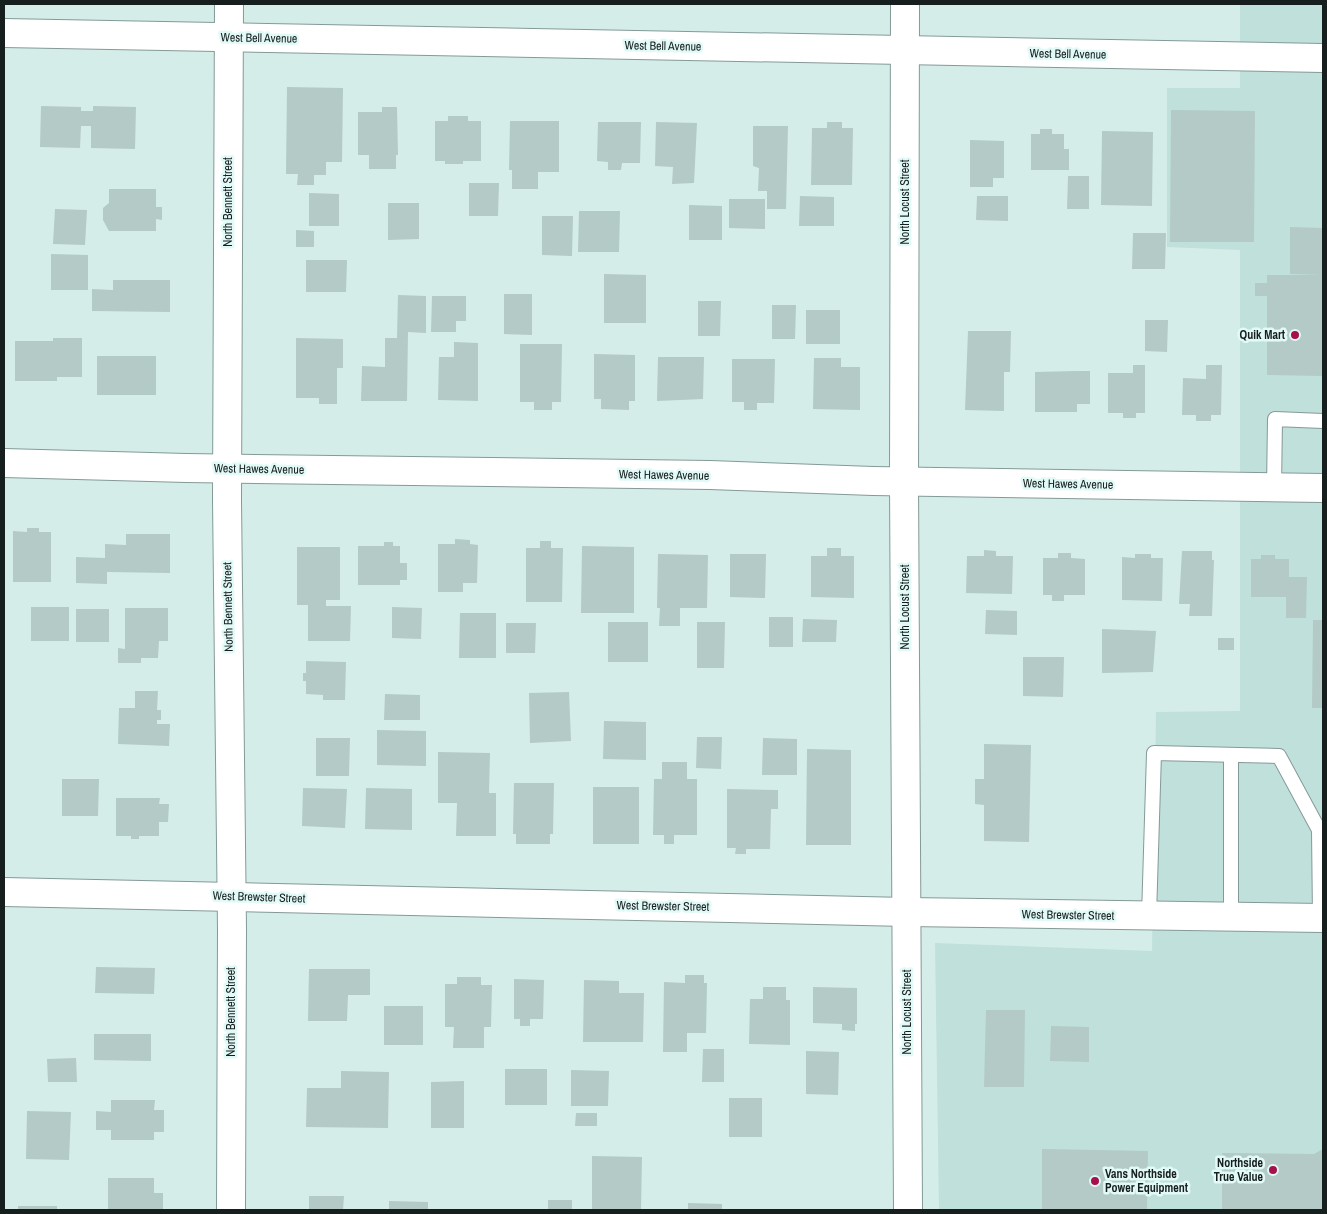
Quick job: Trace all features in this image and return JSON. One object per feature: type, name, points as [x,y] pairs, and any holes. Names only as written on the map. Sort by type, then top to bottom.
[{"type":"street","name":"North Bennett Street","points":[[229,4],[228,469],[231,1210]]},
{"type":"street","name":"North Locust Street","points":[[905,4],[904,482],[908,1210]]},
{"type":"street","name":"West Bell Avenue","points":[[4,33],[1323,58]]},
{"type":"street","name":"West Hawes Avenue","points":[[4,463],[228,469],[710,475],[904,482],[1323,488]]},
{"type":"street","name":"West Brewster Street","points":[[4,892],[907,912],[1321,918]]},
{"type":"lane","points":[[1274,488],[1275,420],[1323,421]]},
{"type":"lane","points":[[1149,916],[1154,753],[1279,756],[1319,830],[1321,918]]},
{"type":"lane","points":[[1230,917],[1231,755]]},
{"type":"shaded area","points":[[1240,4],[1323,4],[1323,1210],[939,1210],[935,943],[1152,951],[1156,712],[1240,711],[1240,250],[1167,247],[1167,88],[1240,88]]},
{"type":"building","points":[[287,87],[343,88],[342,162],[326,162],[326,175],[314,175],[314,185],[297,185],[298,174],[286,174]]},
{"type":"building","points":[[41,106],[81,107],[81,111],[93,111],[93,106],[136,107],[135,149],[91,148],[91,126],[81,126],[80,148],[40,147]]},
{"type":"building","points":[[382,107],[397,107],[398,155],[396,155],[396,169],[369,169],[369,155],[358,155],[358,112],[382,112]]},
{"type":"building","points":[[1171,110],[1255,111],[1254,242],[1170,242]]},
{"type":"building","points":[[448,116],[468,116],[468,121],[481,121],[481,161],[445,164],[445,161],[435,161],[435,121],[448,121]]},
{"type":"building","points":[[510,121],[559,121],[559,172],[538,172],[538,189],[512,189],[512,170],[509,170]]},
{"type":"building","points":[[598,122],[641,122],[640,163],[622,163],[621,170],[608,170],[608,162],[597,161]]},
{"type":"building","points":[[656,122],[697,123],[694,183],[672,184],[673,167],[655,166]]},
{"type":"building","points":[[827,122],[842,122],[842,128],[853,128],[852,185],[811,185],[812,128],[827,128]]},
{"type":"building","points":[[753,126],[788,126],[786,209],[767,209],[767,191],[758,191],[759,168],[753,166]]},
{"type":"building","points":[[1040,129],[1052,129],[1052,134],[1064,134],[1064,149],[1069,149],[1069,170],[1031,170],[1031,134],[1040,134]]},
{"type":"building","points":[[1102,131],[1153,132],[1152,206],[1101,205]]},
{"type":"building","points":[[970,140],[1004,141],[1004,178],[993,178],[993,187],[970,187]]},
{"type":"building","points":[[1068,176],[1089,176],[1089,209],[1067,209]]},
{"type":"building","points":[[469,183],[499,183],[498,216],[469,216]]},
{"type":"building","points":[[109,189],[156,189],[156,207],[162,207],[162,220],[156,219],[156,231],[109,231],[103,220],[103,208],[109,203]]},
{"type":"building","points":[[309,193],[339,194],[339,226],[309,226]]},
{"type":"building","points":[[800,196],[834,197],[834,226],[799,226]]},
{"type":"building","points":[[977,196],[1008,196],[1008,221],[976,220]]},
{"type":"building","points":[[729,199],[765,199],[765,229],[729,228]]},
{"type":"building","points":[[388,203],[419,203],[419,239],[388,240]]},
{"type":"building","points":[[689,205],[722,206],[722,240],[689,240]]},
{"type":"building","points":[[55,209],[87,210],[85,245],[53,244]]},
{"type":"building","points":[[579,211],[620,211],[619,252],[578,252]]},
{"type":"building","points":[[542,216],[573,216],[572,256],[542,255]]},
{"type":"building","points":[[1290,227],[1323,228],[1323,275],[1290,274]]},
{"type":"building","points":[[296,230],[314,231],[314,247],[296,247]]},
{"type":"building","points":[[1133,233],[1166,233],[1165,269],[1132,269]]},
{"type":"building","points":[[51,254],[88,255],[88,290],[51,290]]},
{"type":"building","points":[[306,260],[347,260],[346,292],[306,292]]},
{"type":"building","points":[[604,274],[646,275],[646,323],[604,323]]},
{"type":"building","name":"Quik Mart","points":[[1267,275],[1323,275],[1323,376],[1267,375],[1267,296],[1255,296],[1255,283],[1267,283]]},
{"type":"building","points":[[113,280],[170,280],[170,312],[92,311],[92,289],[113,290]]},
{"type":"building","points":[[504,294],[532,294],[532,335],[504,334]]},
{"type":"building","points":[[398,295],[426,296],[426,333],[408,332],[407,401],[361,401],[362,366],[385,367],[385,338],[397,338]]},
{"type":"building","points":[[432,296],[466,296],[466,321],[456,321],[456,332],[431,332]]},
{"type":"building","points":[[698,301],[721,301],[720,336],[698,336]]},
{"type":"building","points":[[772,305],[796,305],[795,339],[772,339]]},
{"type":"building","points":[[806,310],[840,310],[840,344],[806,344]]},
{"type":"building","points":[[1145,320],[1168,320],[1167,352],[1145,351]]},
{"type":"building","points":[[968,331],[1011,331],[1010,372],[1004,372],[1004,411],[965,410]]},
{"type":"building","points":[[53,338],[82,338],[82,377],[57,377],[57,381],[15,381],[15,341],[53,341]]},
{"type":"building","points":[[296,338],[343,339],[343,368],[337,368],[337,404],[319,404],[319,398],[296,398]]},
{"type":"building","points":[[454,342],[478,343],[478,401],[438,400],[439,357],[454,357]]},
{"type":"building","points":[[520,344],[562,344],[561,402],[552,402],[552,410],[534,410],[534,402],[520,402]]},
{"type":"building","points":[[594,354],[635,355],[635,401],[629,401],[629,410],[601,409],[601,399],[594,399]]},
{"type":"building","points":[[97,356],[156,356],[156,395],[97,395]]},
{"type":"building","points":[[658,357],[704,357],[703,399],[657,401]]},
{"type":"building","points":[[814,358],[841,358],[841,367],[860,367],[860,410],[813,409]]},
{"type":"building","points":[[732,359],[775,359],[774,403],[757,403],[757,410],[744,410],[744,402],[732,402]]},
{"type":"building","points":[[1133,365],[1145,365],[1145,413],[1136,413],[1136,418],[1123,418],[1123,413],[1108,413],[1108,373],[1133,373]]},
{"type":"building","points":[[1206,365],[1222,365],[1221,415],[1211,415],[1211,421],[1196,421],[1196,415],[1182,415],[1183,378],[1206,379]]},
{"type":"building","points":[[1090,371],[1090,404],[1077,404],[1077,412],[1035,412],[1035,372]]},
{"type":"building","points":[[27,528],[39,528],[39,532],[51,532],[51,582],[13,582],[13,531],[27,532]]},
{"type":"building","points":[[126,534],[170,534],[170,573],[107,572],[107,584],[76,583],[76,557],[105,558],[105,544],[126,545]]},
{"type":"building","points":[[455,539],[470,540],[470,544],[478,545],[477,583],[463,583],[463,592],[438,592],[438,544],[455,544]]},
{"type":"building","points":[[540,541],[551,541],[551,548],[563,548],[562,602],[526,602],[526,548],[540,548]]},
{"type":"building","points":[[384,542],[393,542],[393,546],[400,546],[400,563],[407,563],[407,580],[400,580],[400,585],[358,585],[358,546],[384,546]]},
{"type":"building","points":[[582,546],[634,547],[634,613],[581,613]]},
{"type":"building","points":[[297,547],[340,547],[340,600],[326,600],[326,606],[351,606],[350,641],[308,641],[308,605],[297,605]]},
{"type":"building","points":[[827,548],[841,548],[841,556],[854,556],[854,598],[811,597],[811,556],[827,556]]},
{"type":"building","points":[[984,550],[996,551],[996,556],[1013,556],[1012,594],[966,593],[967,556],[984,556]]},
{"type":"building","points":[[1182,551],[1212,551],[1212,560],[1214,560],[1212,616],[1189,616],[1190,604],[1179,604]]},
{"type":"building","points":[[1058,553],[1071,553],[1071,558],[1085,559],[1085,595],[1064,595],[1064,601],[1052,601],[1052,595],[1043,595],[1043,558],[1058,558]]},
{"type":"building","points":[[658,554],[708,555],[707,608],[680,608],[680,626],[659,626],[660,608],[657,608]]},
{"type":"building","points":[[730,554],[766,554],[765,598],[730,597]]},
{"type":"building","points":[[1135,554],[1151,554],[1151,558],[1163,558],[1162,601],[1122,600],[1122,557],[1135,558]]},
{"type":"building","points":[[1261,555],[1275,555],[1275,559],[1289,559],[1289,577],[1307,577],[1306,618],[1286,618],[1286,597],[1251,597],[1251,559],[1261,559]]},
{"type":"building","points":[[31,607],[69,607],[69,641],[31,641]]},
{"type":"building","points":[[392,607],[422,608],[421,639],[392,638]]},
{"type":"building","points":[[125,608],[168,608],[168,641],[159,641],[158,658],[141,658],[141,663],[118,663],[118,648],[125,649]]},
{"type":"building","points":[[76,609],[109,609],[109,642],[76,642]]},
{"type":"building","points":[[986,610],[1017,611],[1017,635],[985,634]]},
{"type":"building","points":[[460,613],[496,613],[496,658],[459,658]]},
{"type":"building","points":[[769,617],[793,617],[793,647],[769,647]]},
{"type":"building","points":[[803,619],[837,620],[836,642],[802,642]]},
{"type":"building","points":[[1313,620],[1323,620],[1323,708],[1312,708]]},
{"type":"building","points":[[608,622],[648,622],[648,662],[608,662]]},
{"type":"building","points":[[697,622],[725,622],[724,668],[697,668]]},
{"type":"building","points":[[506,623],[536,623],[535,653],[506,653]]},
{"type":"building","points":[[1102,629],[1156,631],[1153,672],[1102,673]]},
{"type":"building","points":[[1218,638],[1234,638],[1234,650],[1218,650]]},
{"type":"building","points":[[1023,657],[1064,657],[1063,697],[1023,696]]},
{"type":"building","points":[[306,661],[346,662],[345,700],[323,700],[323,695],[306,694],[306,681],[303,681],[303,673],[306,673]]},
{"type":"building","points":[[135,691],[158,691],[157,710],[161,710],[161,720],[157,720],[157,724],[170,724],[169,746],[118,744],[119,708],[135,708]]},
{"type":"building","points":[[569,692],[571,741],[530,743],[529,693]]},
{"type":"building","points":[[385,694],[420,695],[420,720],[384,720]]},
{"type":"building","points":[[604,721],[646,722],[646,760],[603,759]]},
{"type":"building","points":[[377,730],[426,731],[426,766],[377,765]]},
{"type":"building","points":[[697,737],[722,737],[721,769],[696,768]]},
{"type":"building","points":[[316,738],[350,738],[349,776],[316,776]]},
{"type":"building","points":[[763,738],[797,739],[797,775],[762,775]]},
{"type":"building","points":[[984,744],[1031,745],[1029,842],[984,841],[984,805],[975,804],[975,779],[984,779]]},
{"type":"building","points":[[807,749],[851,750],[851,845],[806,845]]},
{"type":"building","points":[[438,752],[490,753],[489,793],[496,793],[496,836],[456,836],[457,803],[438,803]]},
{"type":"building","points":[[662,762],[687,762],[687,779],[697,779],[697,835],[674,835],[674,844],[664,844],[664,835],[653,835],[654,779],[662,779]]},
{"type":"building","points":[[62,779],[99,779],[98,816],[62,816]]},
{"type":"building","points":[[514,783],[554,783],[553,834],[550,834],[550,844],[516,844],[516,834],[513,834]]},
{"type":"building","points":[[593,787],[639,787],[639,844],[593,844]]},
{"type":"building","points":[[303,788],[347,789],[345,828],[302,826]]},
{"type":"building","points":[[366,788],[412,789],[412,830],[365,829]]},
{"type":"building","points":[[727,789],[778,790],[778,809],[771,809],[770,849],[746,849],[746,854],[735,854],[736,848],[727,848]]},
{"type":"building","points":[[116,798],[160,798],[159,804],[169,804],[168,822],[159,822],[159,836],[139,836],[139,839],[131,839],[131,836],[116,836]]},
{"type":"building","points":[[96,967],[155,968],[154,994],[95,993]]},
{"type":"building","points":[[309,969],[370,969],[370,995],[348,995],[347,1021],[308,1021]]},
{"type":"building","points":[[685,975],[704,975],[704,983],[707,983],[706,1033],[687,1033],[687,1052],[663,1052],[664,982],[685,983]]},
{"type":"building","points":[[457,977],[481,977],[481,985],[492,985],[491,1027],[484,1027],[484,1048],[453,1048],[454,1027],[445,1027],[445,984],[457,984]]},
{"type":"building","points":[[514,979],[544,980],[543,1019],[530,1019],[530,1026],[520,1026],[520,1019],[514,1019]]},
{"type":"building","points":[[584,980],[619,981],[619,993],[644,993],[643,1042],[583,1042]]},
{"type":"building","points":[[763,987],[786,987],[786,1000],[790,1000],[790,1045],[749,1044],[750,999],[763,999]]},
{"type":"building","points":[[813,987],[857,988],[857,1024],[855,1024],[855,1031],[842,1030],[842,1024],[813,1023]]},
{"type":"building","points":[[384,1006],[423,1006],[423,1045],[384,1045]]},
{"type":"building","points":[[986,1010],[1025,1010],[1024,1087],[984,1087]]},
{"type":"building","points":[[1051,1026],[1089,1027],[1089,1062],[1050,1061]]},
{"type":"building","points":[[94,1034],[151,1034],[151,1061],[94,1060]]},
{"type":"building","points":[[703,1049],[724,1049],[724,1082],[702,1082]]},
{"type":"building","points":[[806,1051],[839,1052],[838,1095],[806,1094]]},
{"type":"building","points":[[76,1058],[77,1082],[48,1082],[47,1059]]},
{"type":"building","points":[[505,1069],[547,1069],[547,1105],[505,1105]]},
{"type":"building","points":[[571,1070],[609,1071],[608,1106],[571,1106]]},
{"type":"building","points":[[341,1071],[389,1072],[388,1128],[306,1127],[307,1088],[341,1088]]},
{"type":"building","points":[[464,1081],[464,1128],[431,1128],[431,1082]]},
{"type":"building","points":[[729,1098],[762,1098],[762,1137],[729,1137]]},
{"type":"building","points":[[111,1100],[155,1100],[154,1110],[164,1110],[164,1132],[154,1132],[154,1140],[111,1140],[111,1130],[96,1130],[96,1111],[111,1112]]},
{"type":"building","points":[[27,1111],[71,1112],[69,1160],[26,1159]]},
{"type":"building","points":[[576,1113],[597,1113],[597,1126],[575,1126]]},
{"type":"building","name":"Vans Northside Power Equipment","points":[[1042,1149],[1148,1151],[1147,1210],[1042,1210]]},
{"type":"building","name":"Northside True Value","points":[[1323,1149],[1323,1210],[1222,1210],[1222,1153],[1314,1154]]},
{"type":"building","points":[[592,1156],[642,1157],[641,1210],[592,1210]]},
{"type":"building","points":[[108,1178],[154,1178],[154,1193],[163,1193],[163,1210],[108,1210]]},
{"type":"building","points":[[309,1196],[344,1196],[343,1210],[309,1210]]},
{"type":"building","points":[[548,1200],[572,1200],[572,1210],[548,1210]]},
{"type":"building","points":[[389,1201],[428,1202],[428,1210],[389,1210]]},
{"type":"building","points":[[688,1203],[722,1204],[722,1210],[688,1210]]},
{"type":"building","points":[[18,1206],[57,1206],[57,1210],[18,1210]]},
{"type":"place","name":"Quik Mart","points":[[1295,335]]},
{"type":"place","name":"Northside True Value","points":[[1273,1170]]},
{"type":"place","name":"Vans Northside Power Equipment","points":[[1095,1181]]}]
